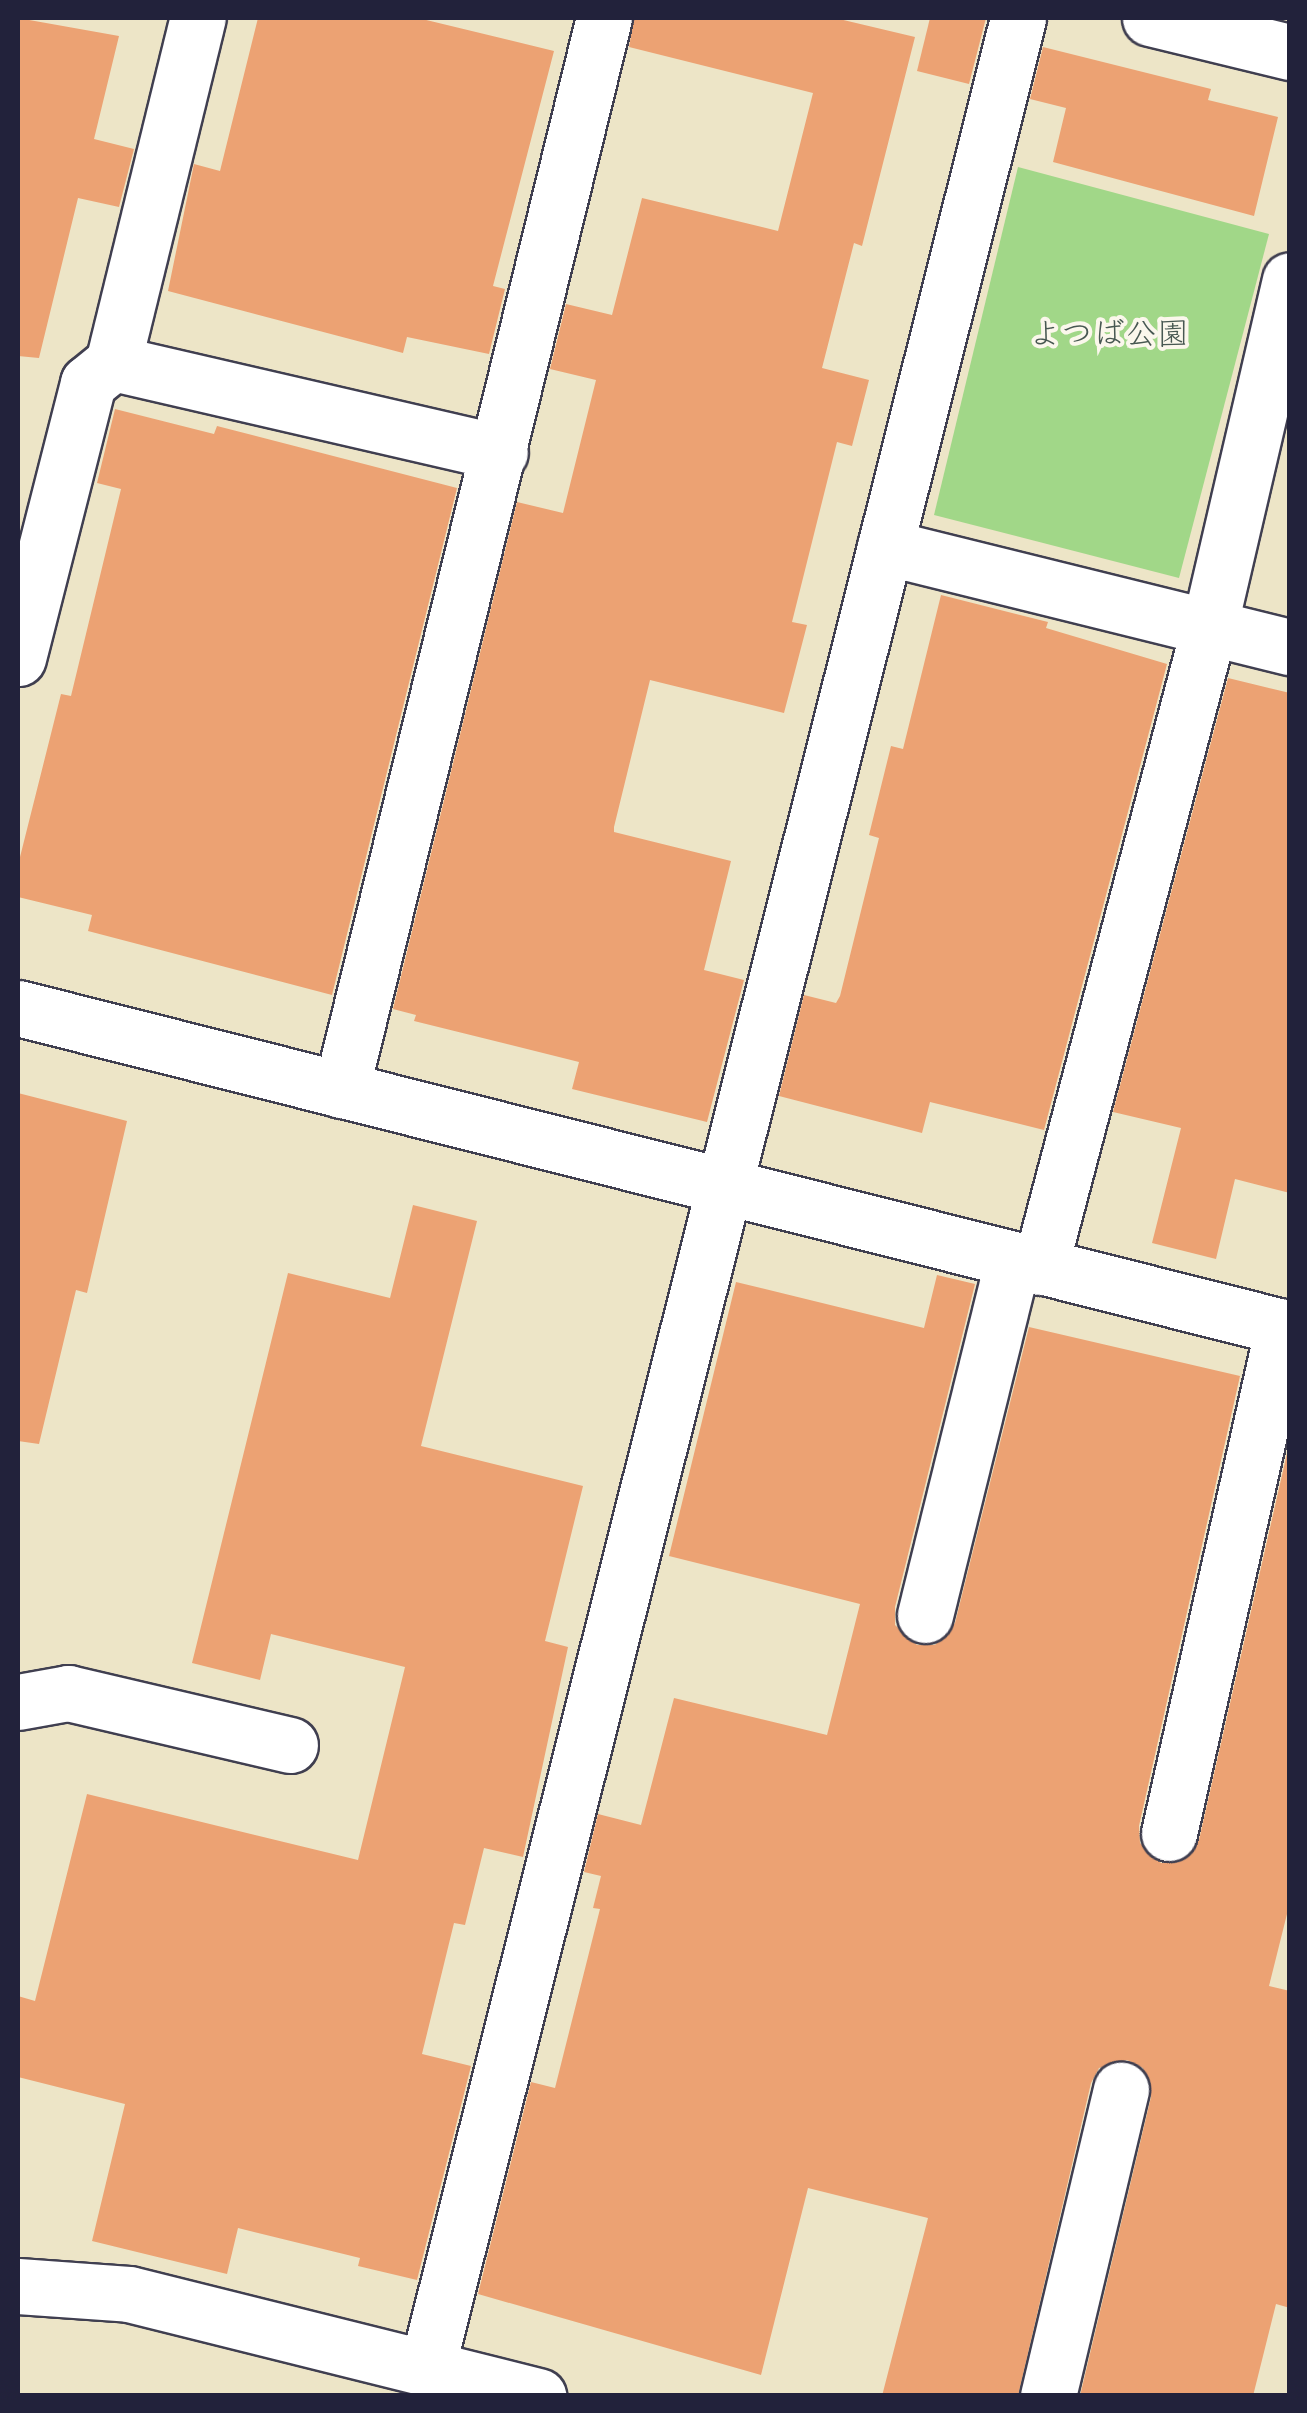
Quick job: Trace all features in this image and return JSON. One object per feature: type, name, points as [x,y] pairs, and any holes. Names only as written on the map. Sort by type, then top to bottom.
[{"type":"street","points":[[18,658],[88,383],[114,363],[198,18]]},
{"type":"street","points":[[341,1090],[604,18]]},
{"type":"street","points":[[428,2364],[1018,18]]},
{"type":"street","points":[[1150,18],[1290,52]]},
{"type":"street","points":[[925,1614],[1209,628],[1290,280]]},
{"type":"street","points":[[114,363],[500,452]]},
{"type":"street","points":[[886,547],[1290,647]]},
{"type":"street","points":[[18,1008],[1286,1328],[1169,1833]]},
{"type":"street","points":[[18,1702],[68,1693],[290,1745]]},
{"type":"street","points":[[1048,2396],[1121,2090]]},
{"type":"street","points":[[18,2286],[129,2294],[428,2364],[538,2396]]},
{"type":"green space","name":"よつば公園","points":[[1018,167],[1269,234],[1179,578],[934,515]]},
{"type":"building","points":[[18,18],[119,36],[94,139],[134,149],[119,207],[78,198],[39,358],[18,356]]},
{"type":"building","points":[[258,18],[418,18],[554,51],[493,286],[505,289],[489,354],[407,337],[403,353],[168,291],[194,164],[220,171]]},
{"type":"building","points":[[634,18],[835,18],[915,37],[862,246],[854,243],[822,368],[869,380],[852,446],[837,442],[792,622],[807,625],[784,713],[650,680],[614,827],[614,832],[731,861],[704,970],[744,980],[707,1122],[572,1089],[579,1062],[414,1021],[416,1015],[393,1009],[517,502],[563,513],[596,380],[550,369],[566,304],[612,315],[642,198],[778,231],[813,93],[629,47]]},
{"type":"building","points":[[930,18],[986,18],[969,84],[917,71]]},
{"type":"building","points":[[1043,47],[1211,89],[1208,100],[1278,117],[1254,216],[1053,162],[1066,108],[1030,99]]},
{"type":"building","points":[[115,409],[214,434],[217,426],[457,488],[332,995],[88,931],[92,915],[18,897],[18,865],[61,694],[71,696],[121,489],[97,483]]},
{"type":"building","points":[[941,595],[1048,622],[1046,628],[1167,664],[1044,1130],[930,1102],[922,1133],[779,1096],[804,995],[836,1003],[840,996],[879,838],[869,835],[891,746],[903,749]]},
{"type":"building","points":[[1228,678],[1290,693],[1290,1193],[1235,1179],[1216,1259],[1152,1243],[1181,1128],[1113,1112]]},
{"type":"building","points":[[18,1093],[127,1121],[87,1293],[76,1290],[39,1444],[18,1441]]},
{"type":"building","points":[[413,1205],[477,1221],[421,1446],[583,1486],[545,1641],[568,1647],[523,1857],[484,1848],[465,1925],[454,1923],[422,2054],[471,2066],[417,2280],[358,2266],[360,2258],[238,2228],[227,2274],[92,2241],[125,2104],[18,2077],[18,1996],[35,2001],[87,1794],[358,1860],[405,1667],[271,1634],[260,1680],[192,1663],[288,1273],[390,1298]]},
{"type":"building","points":[[937,1275],[975,1284],[895,1607],[895,1625],[917,1645],[935,1645],[955,1623],[1029,1327],[1240,1376],[1139,1826],[1140,1843],[1161,1863],[1179,1862],[1199,1840],[1290,1440],[1290,1902],[1269,1986],[1290,1991],[1290,2308],[1276,2304],[1253,2396],[1080,2396],[1151,2097],[1143,2068],[1127,2060],[1099,2068],[1091,2083],[1018,2396],[882,2396],[928,2218],[808,2188],[761,2375],[478,2294],[531,2082],[555,2088],[600,1909],[593,1908],[601,1876],[584,1872],[598,1814],[641,1825],[674,1698],[827,1735],[860,1604],[669,1556],[736,1282],[924,1328]]}]
